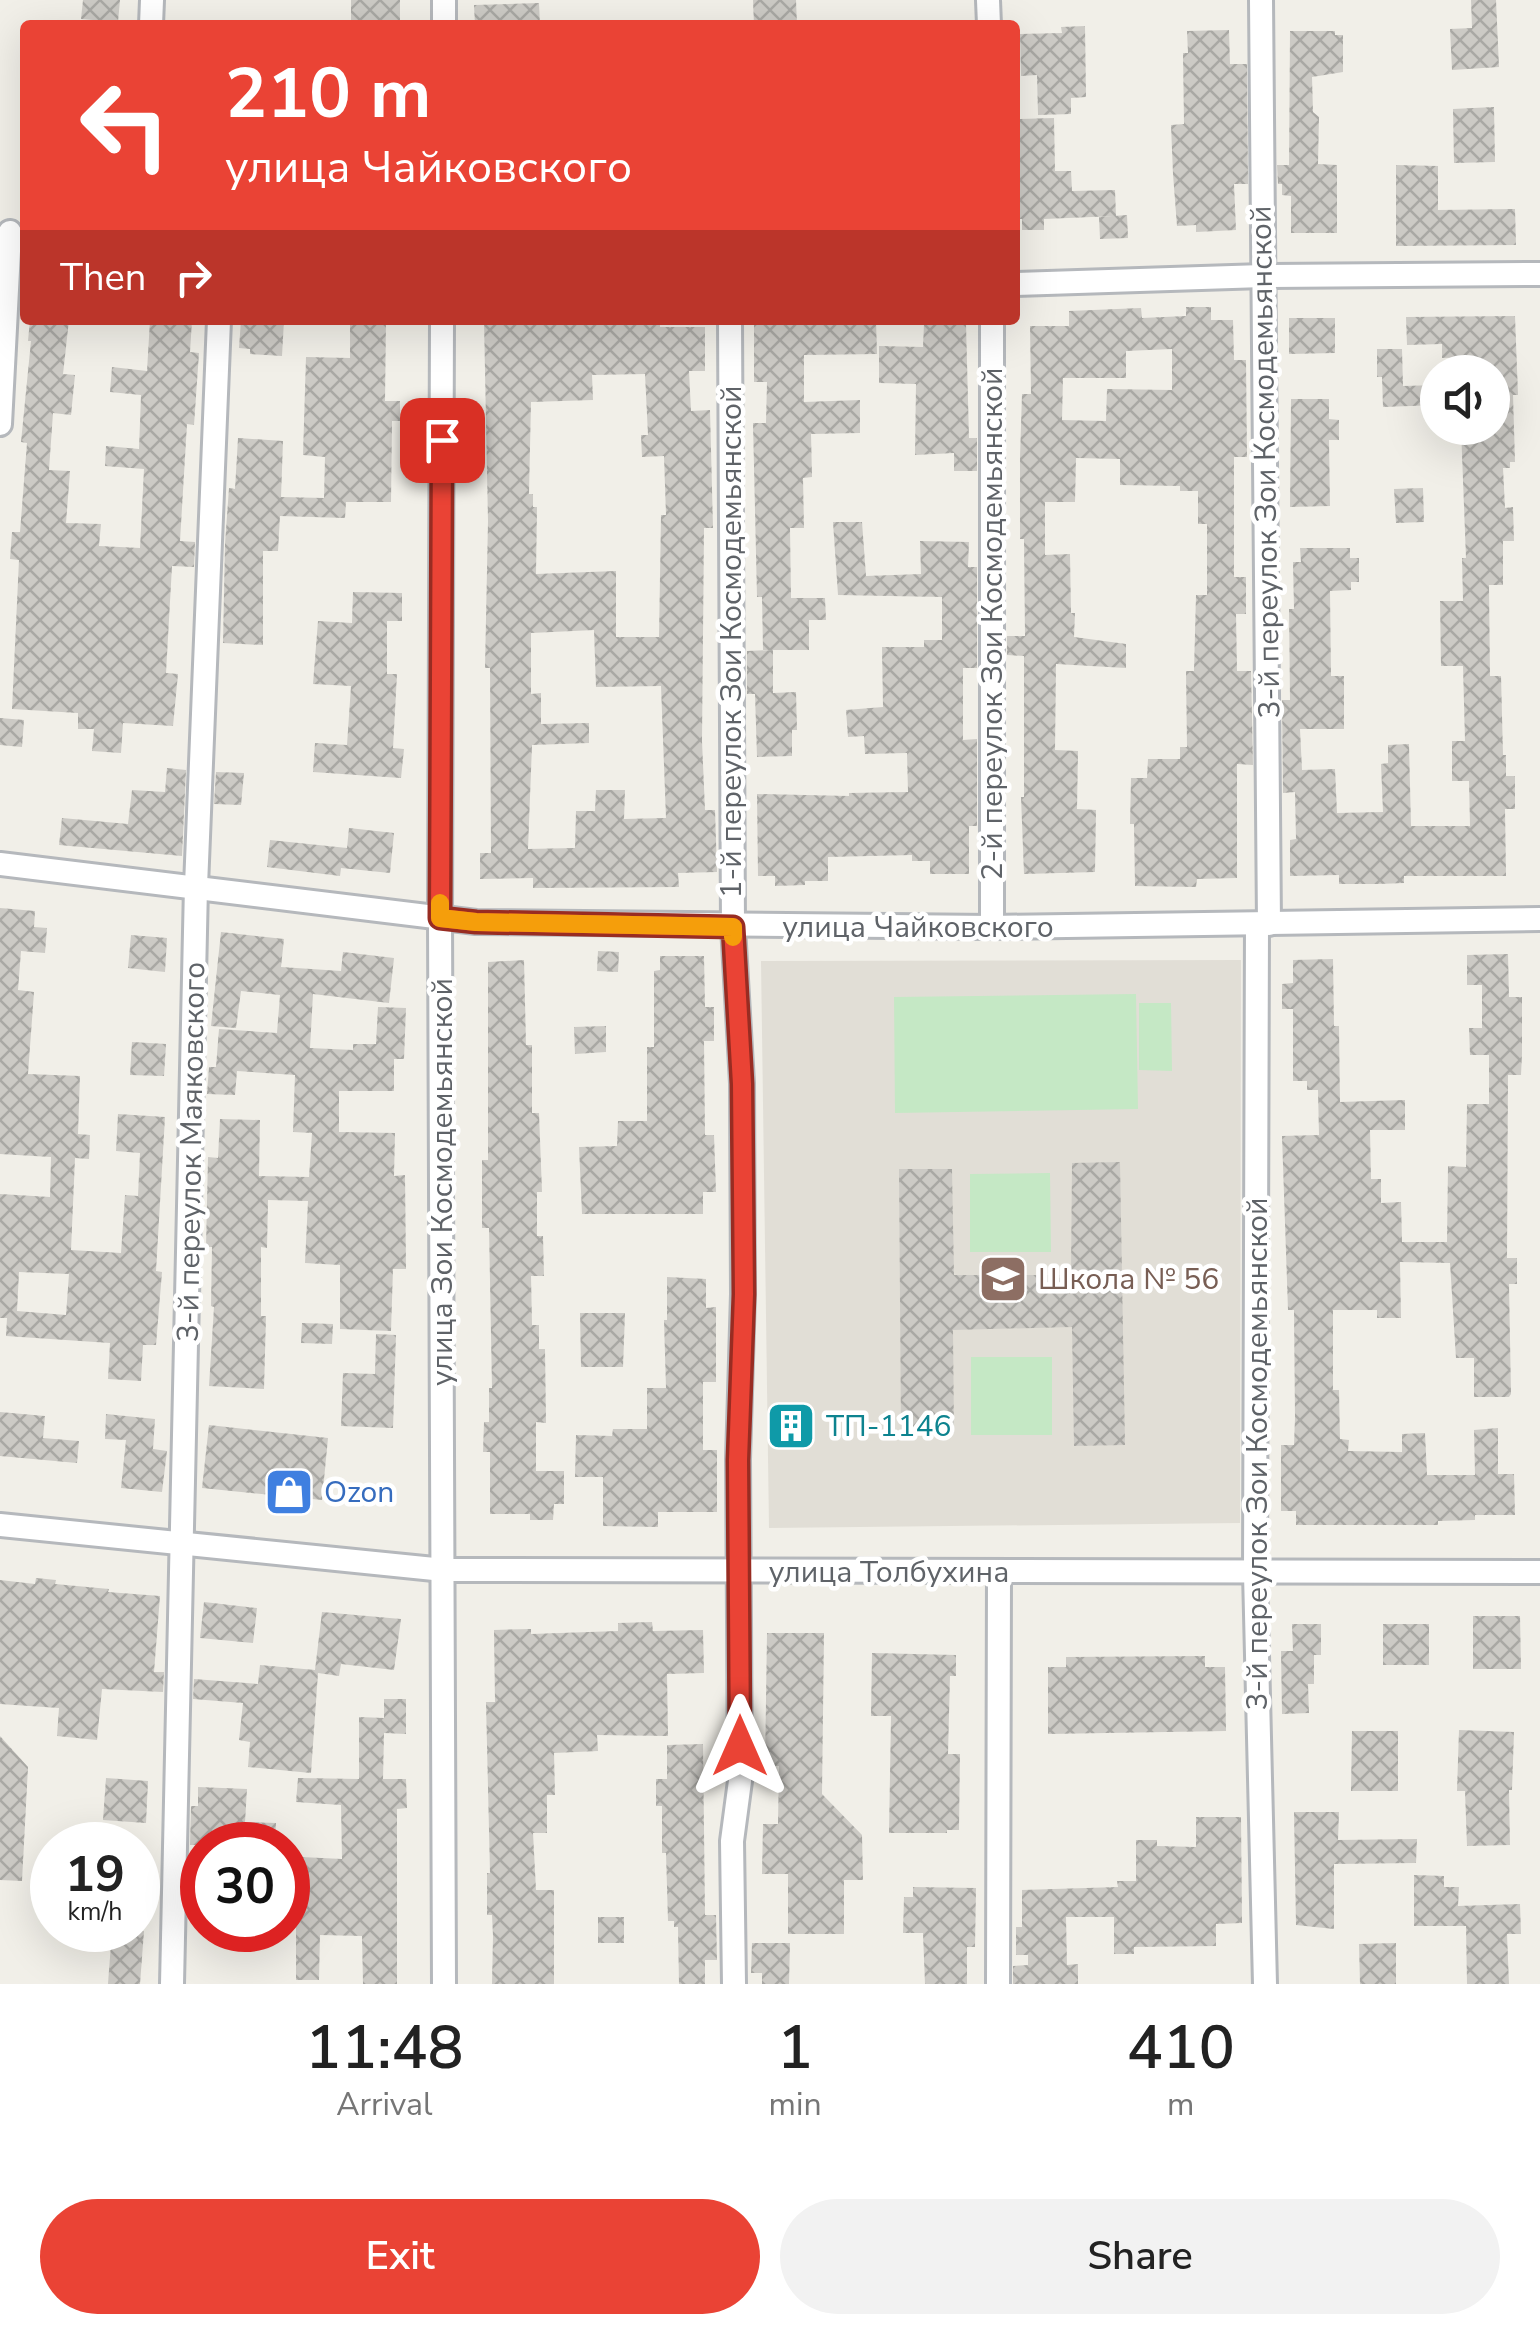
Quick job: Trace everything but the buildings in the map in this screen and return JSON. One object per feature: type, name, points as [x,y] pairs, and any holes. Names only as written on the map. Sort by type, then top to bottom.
[{"type":"street","name":"3-й переулок Зои Космодемьянской","points":[[1261,0],[1263,924],[1254,1573],[1265,1984]]},
{"type":"street","points":[[0,424],[12,232]]},
{"type":"street","points":[[1020,284],[1263,276],[1540,274]]},
{"type":"street","name":"3-й переулок Маяковского","points":[[172,1984],[196,886],[219,325]]},
{"type":"street","name":"улица Зои Космодемьянской","points":[[442,325],[444,1984]]},
{"type":"street","name":"1-й переулок Зои Космодемьянской","points":[[730,325],[733,927],[742,1084],[744,1294],[738,1460],[740,1781],[732,1840],[734,1984]]},
{"type":"street","name":"2-й переулок Зои Космодемьянской","points":[[992,325],[992,927]]},
{"type":"street","name":"улица Чайковского","points":[[0,864],[476,922],[992,927],[1540,919]]},
{"type":"street","name":"улица Толбухина","points":[[0,1525],[444,1570],[1540,1572]]},
{"type":"street","points":[[998,1984],[1000,1573]]},
{"type":"shaded area","name":"Школа № 56","points":[[1241,960],[1240,1523],[769,1528],[761,961]]},
{"type":"green space","points":[[1136,994],[1138,1109],[895,1113],[894,997]]},
{"type":"green space","points":[[1139,1003],[1171,1003],[1172,1071],[1139,1070]]},
{"type":"green space","points":[[1050,1173],[1051,1252],[970,1252],[970,1174]]},
{"type":"green space","points":[[971,1357],[1052,1357],[1052,1435],[971,1435]]},
{"type":"slow traffic","points":[[440,903],[440,918],[733,927],[733,937]]},
{"type":"place","name":"Школа № 56","points":[[1003,1279]]},
{"type":"place","name":"ТП-1146","points":[[791,1426]]},
{"type":"place","name":"Ozon","points":[[289,1492]]},
{"type":"route","points":[[442,440],[440,918],[733,927],[742,1084],[744,1294],[738,1460],[740,1746]]}]
